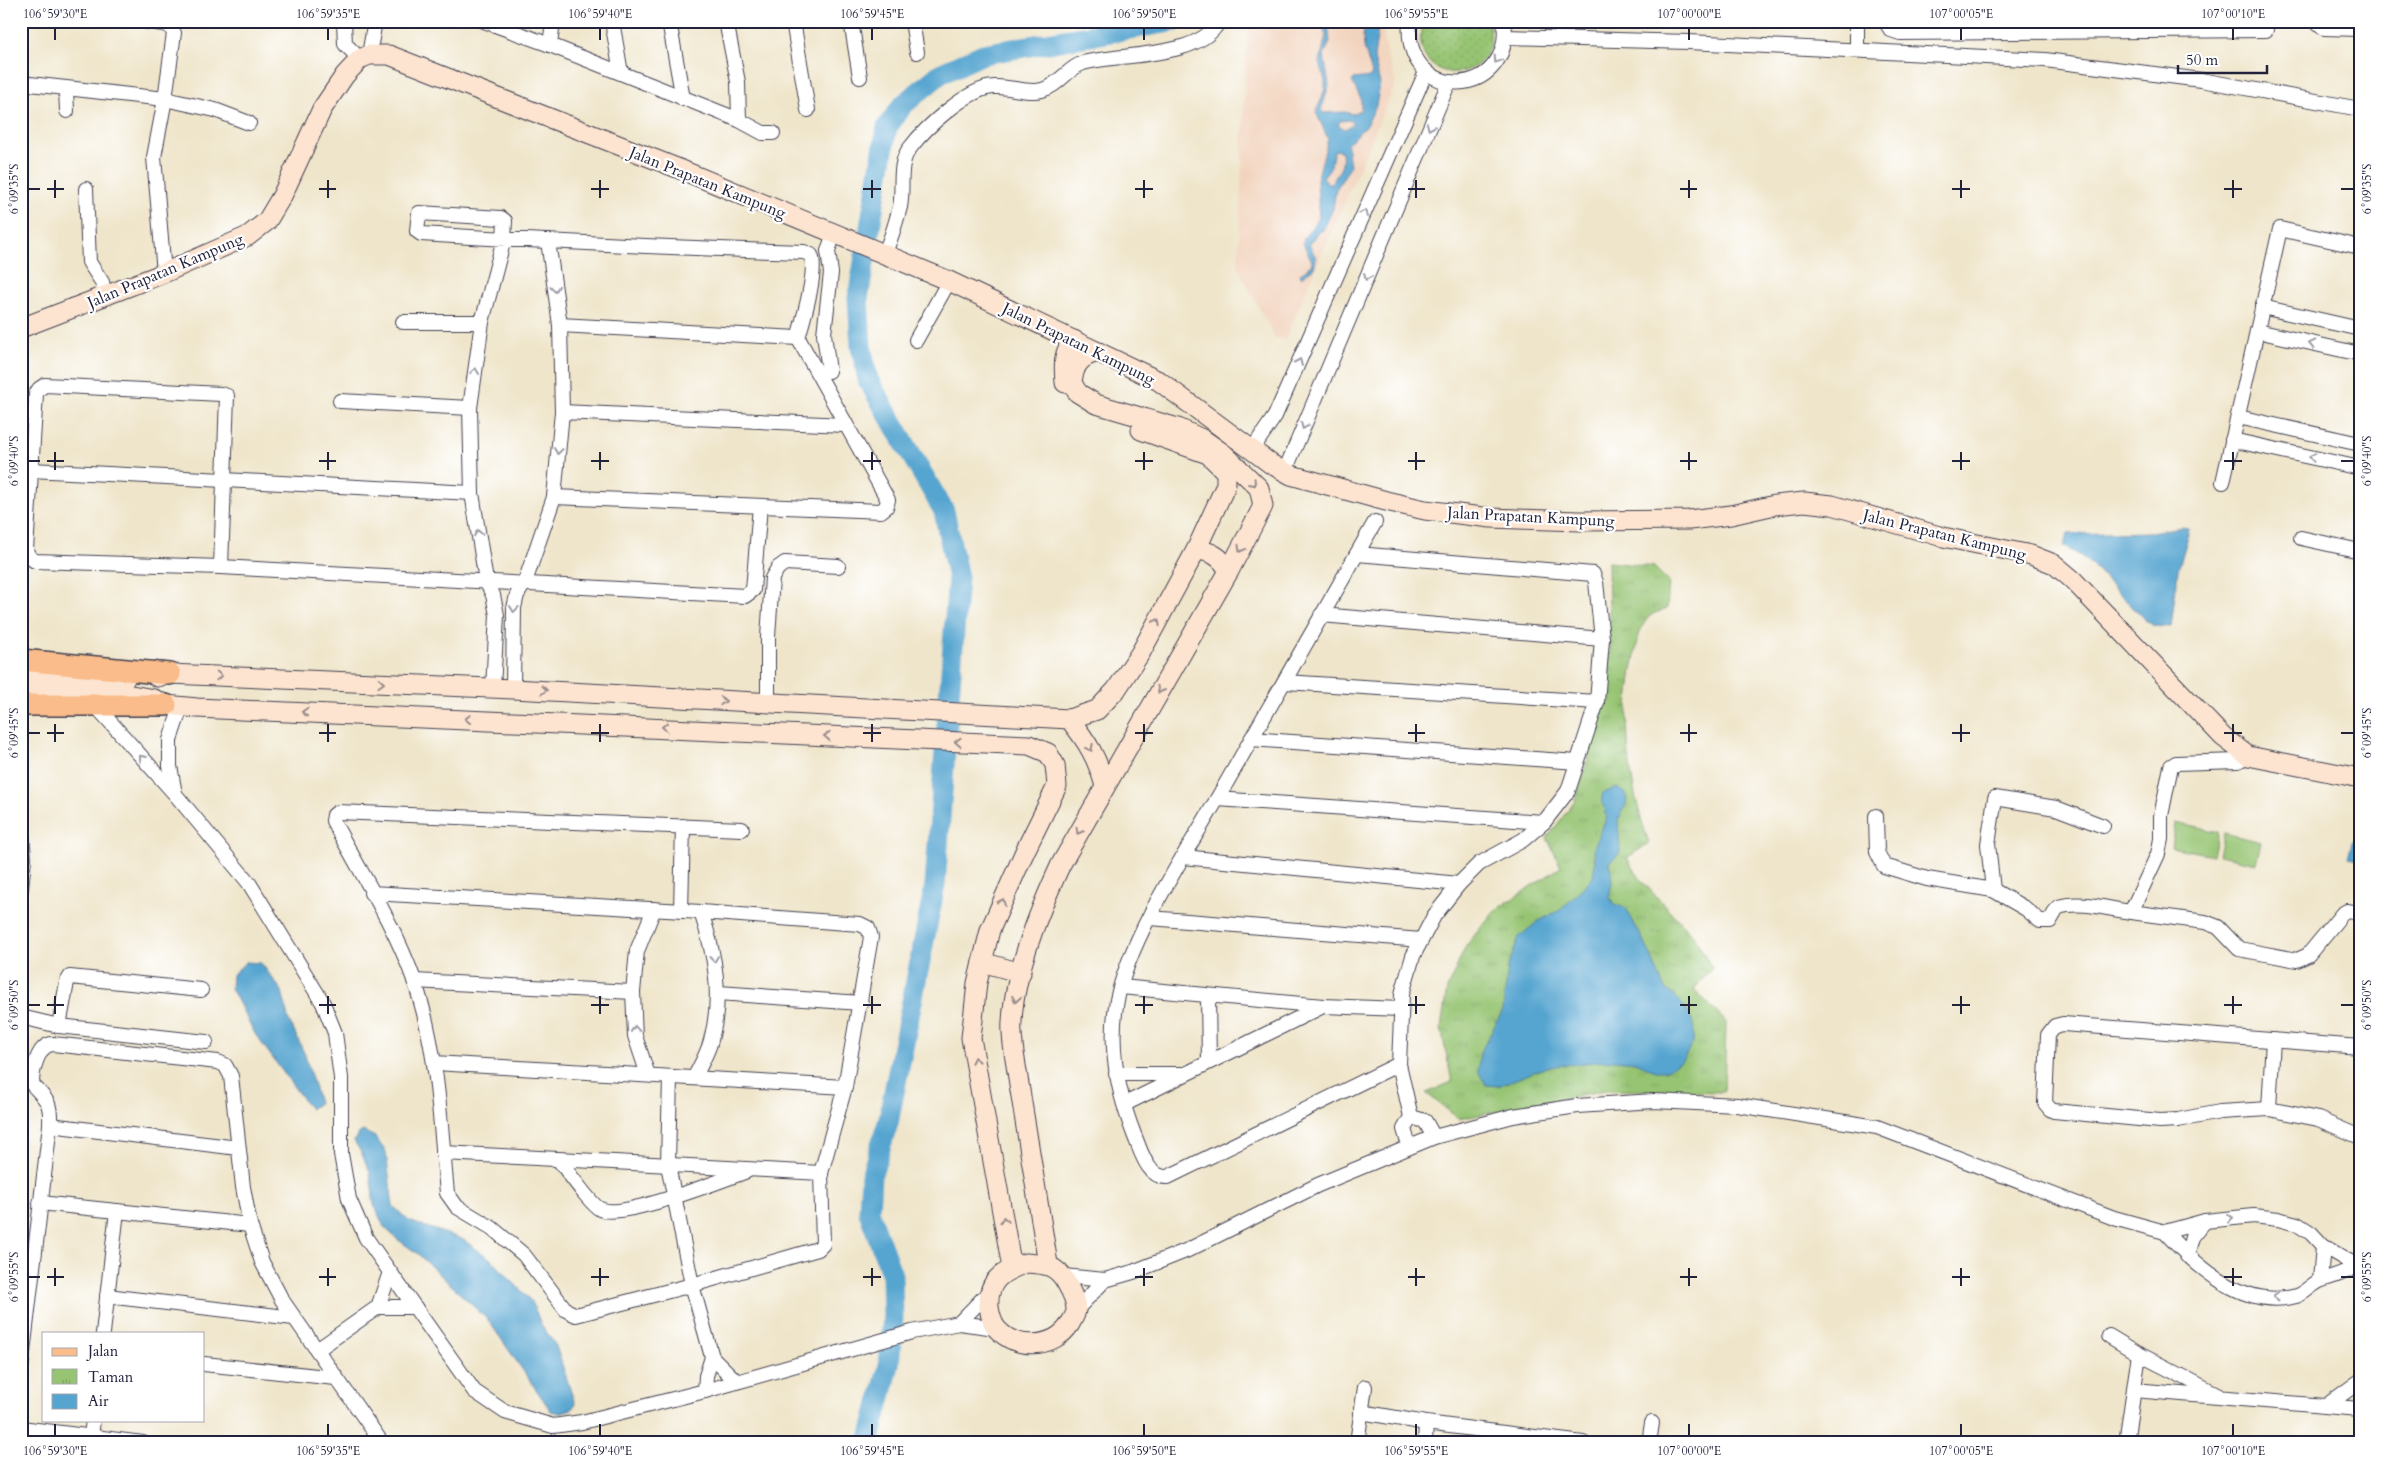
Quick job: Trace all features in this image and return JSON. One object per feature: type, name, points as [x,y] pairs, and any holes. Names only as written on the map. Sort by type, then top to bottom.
[{"type":"main road","points":[[21,660],[161,676]]},
{"type":"main road","points":[[21,705],[167,704]]},
{"type":"street","points":[[144,21],[146,23],[169,26],[173,30],[165,99],[154,157],[164,273]]},
{"type":"street","points":[[344,21],[345,44],[366,53],[375,21]]},
{"type":"street","points":[[484,21],[550,45],[739,120],[763,133],[773,133]]},
{"type":"street","points":[[550,45],[553,21]]},
{"type":"street","points":[[612,21],[621,73]]},
{"type":"street","points":[[669,21],[683,98]]},
{"type":"street","points":[[726,21],[738,82],[739,120]]},
{"type":"street","points":[[793,21],[808,110]]},
{"type":"street","points":[[851,21],[860,77]]},
{"type":"street","points":[[912,21],[917,52]]},
{"type":"street","points":[[883,253],[900,206],[904,160],[909,149],[936,120],[969,96],[986,87],[1044,90],[1085,63],[1134,57],[1180,48],[1214,33],[1220,21]]},
{"type":"street","points":[[1410,21],[1409,39],[1414,57],[1426,72],[1449,82],[1466,82],[1481,77],[1498,60],[1506,37],[1504,21]]},
{"type":"street","points":[[1857,21],[1857,50]]},
{"type":"street","points":[[2316,21],[2324,28],[2353,27]]},
{"type":"street","points":[[1888,26],[1900,33],[2084,26],[2266,26]]},
{"type":"street","points":[[1506,37],[1699,42],[2045,60],[2201,80],[2360,109]]},
{"type":"street","name":"Jalan Prapatan Kampung","points":[[21,328],[164,273],[248,236],[267,220],[282,196],[322,109],[345,75],[366,53],[389,55],[561,122],[949,281],[1159,381],[1251,451],[1285,471],[1331,487],[1425,510],[1491,518],[1580,521],[1689,520],[1731,515],[1775,505],[1804,502],[1832,505],[1943,537],[2030,555],[2054,564],[2074,580],[2223,737],[2248,756],[2360,778]]},
{"type":"street","points":[[1251,451],[1275,416],[1426,72]]},
{"type":"street","points":[[1285,471],[1449,82]]},
{"type":"street","points":[[21,83],[165,99],[215,110],[249,123]]},
{"type":"street","points":[[66,89],[66,111]]},
{"type":"street","points":[[86,189],[89,262],[102,282],[105,295]]},
{"type":"street","points":[[490,720],[497,615],[493,595],[486,581],[472,493],[470,408],[482,322],[504,239],[505,221],[501,218],[421,212],[418,215],[417,231],[421,234],[504,239],[808,253],[813,262],[809,300],[798,338],[888,500],[886,507],[881,511],[554,497]]},
{"type":"street","points":[[2223,482],[2280,229],[2360,247]]},
{"type":"street","points":[[829,371],[824,334],[831,273],[828,251],[839,235]]},
{"type":"street","points":[[511,720],[514,608],[517,595],[525,582],[554,497],[562,412],[560,325],[548,241]]},
{"type":"street","points":[[916,340],[949,281]]},
{"type":"street","points":[[2262,308],[2360,329]]},
{"type":"street","points":[[403,322],[482,322]]},
{"type":"street","points":[[560,325],[798,338]]},
{"type":"street","points":[[2257,331],[2360,354]]},
{"type":"street","points":[[21,675],[161,676],[493,688],[1069,719],[1097,710],[1116,690],[1141,652],[1196,550],[1226,485],[1226,472],[1208,454],[1096,414],[1075,399],[1065,387],[1064,371],[1069,346],[1074,340]]},
{"type":"street","points":[[1076,1310],[1072,1292],[1055,1270],[1014,1053],[1012,1022],[1021,973],[1041,908],[1061,864],[1229,571],[1259,517],[1263,506],[1259,488],[1224,454],[1204,440],[1178,428],[1096,404],[1078,393],[1072,383],[1077,364],[1082,358],[1099,352]]},
{"type":"street","points":[[221,567],[229,403],[227,396],[221,394],[45,385],[38,389],[36,394],[26,550],[28,556],[35,561],[221,567],[525,582],[745,596],[753,590],[760,506]]},
{"type":"street","points":[[340,401],[470,408]]},
{"type":"street","points":[[562,412],[845,425]]},
{"type":"street","points":[[2238,417],[2360,444]]},
{"type":"street","points":[[2232,440],[2360,468]]},
{"type":"street","points":[[31,470],[472,493]]},
{"type":"street","points":[[1375,522],[1321,615],[1286,682],[1251,739],[1150,918],[1133,952],[1118,999],[1113,1036],[1116,1074],[1132,1130],[1154,1175],[1160,1178],[1168,1177],[1399,1064]]},
{"type":"street","points":[[2301,538],[2360,551]]},
{"type":"street","points":[[1196,550],[1206,551],[1223,560],[1229,571]]},
{"type":"street","points":[[1357,554],[1593,574],[1596,582],[1602,639],[1598,702],[1568,790],[1544,822],[1523,840],[1479,864],[1459,884],[1434,916],[1406,977],[1401,1009],[1399,1064],[1410,1117],[1404,1129],[1409,1146]]},
{"type":"street","points":[[768,703],[768,637],[772,578],[778,568],[785,563],[838,566]]},
{"type":"street","points":[[1321,615],[1602,639]]},
{"type":"street","points":[[1286,682],[1598,702]]},
{"type":"street","points":[[21,692],[126,694],[167,704],[1029,745],[1048,753],[1055,765],[1057,786],[1025,851],[990,930],[977,983],[971,1038],[1012,1268]]},
{"type":"street","points":[[167,704],[170,766],[175,794]]},
{"type":"street","points":[[94,705],[175,794],[249,883],[323,1003],[335,1032],[340,1068],[342,1154],[349,1199],[366,1238],[474,1391],[504,1412],[553,1426],[582,1422],[705,1391],[866,1343],[912,1332],[959,1324],[996,1328]]},
{"type":"street","points":[[1069,719],[1087,742],[1098,762],[1105,786]]},
{"type":"street","points":[[1251,739],[1578,762]]},
{"type":"street","points":[[2131,912],[2158,854],[2161,840],[2161,816],[2171,766],[2176,763],[2238,760],[2248,756]]},
{"type":"street","points":[[1993,890],[1988,844],[1995,798],[2056,808],[2104,826]]},
{"type":"street","points":[[1217,799],[1544,822]]},
{"type":"street","points":[[371,893],[681,910],[860,924],[868,928],[871,937],[845,1087],[821,1173],[823,1244],[818,1249],[692,1285],[576,1315],[566,1310],[524,1255],[492,1228],[457,1207],[447,1193],[434,1063],[428,1028],[414,981],[398,941],[371,893],[333,821],[334,815],[338,812],[742,829]]},
{"type":"street","points":[[1876,816],[1877,852],[1884,866],[1927,879],[1993,890],[2026,909],[2040,921],[2050,921],[2058,907],[2082,905],[2205,922],[2218,927],[2239,949],[2298,960],[2304,959],[2308,955],[2342,914],[2348,911],[2360,913]]},
{"type":"street","points":[[21,823],[24,858],[21,889]]},
{"type":"street","points":[[681,910],[683,826]]},
{"type":"street","points":[[1183,857],[1459,884]]},
{"type":"street","points":[[648,1075],[635,1036],[633,992],[637,951],[654,909]]},
{"type":"street","points":[[694,1078],[711,1040],[718,993],[713,950],[701,912]]},
{"type":"street","points":[[1150,918],[1422,940]]},
{"type":"street","points":[[982,962],[1021,973]]},
{"type":"street","points":[[59,1026],[67,982],[70,977],[201,990]]},
{"type":"street","points":[[414,981],[633,992]]},
{"type":"street","points":[[1122,988],[1324,1006],[1401,1009]]},
{"type":"street","points":[[718,993],[861,1003]]},
{"type":"street","points":[[1208,996],[1209,1062]]},
{"type":"street","points":[[1125,1104],[1324,1006]]},
{"type":"street","points":[[21,1017],[59,1026],[206,1042]]},
{"type":"street","points":[[2360,1047],[2063,1024],[2055,1026],[2048,1035],[2045,1103],[2054,1111],[2160,1121],[2178,1120],[2220,1112],[2269,1109],[2318,1119],[2360,1137]]},
{"type":"street","points":[[2269,1109],[2273,1040]]},
{"type":"street","points":[[21,1369],[50,1125],[51,1108],[42,1093],[32,1084],[41,1049],[46,1045],[53,1044],[218,1062],[225,1065],[231,1076],[238,1148],[250,1225],[262,1262],[282,1300],[382,1443]]},
{"type":"street","points":[[434,1063],[845,1087]]},
{"type":"street","points":[[1116,1074],[1184,1074]]},
{"type":"street","points":[[670,1077],[668,1165],[692,1285],[712,1357],[737,1382]]},
{"type":"street","points":[[959,1324],[988,1293],[996,1279],[1012,1268],[1026,1263],[1105,1280],[1133,1272],[1188,1250],[1318,1185],[1434,1137],[1513,1116],[1578,1106],[1654,1101],[1737,1105],[1877,1127],[2114,1218],[2165,1232],[2205,1222],[2254,1216],[2278,1219],[2297,1224],[2311,1233],[2323,1246],[2358,1266],[2346,1273],[2320,1280],[2297,1296],[2278,1298],[2256,1296],[2227,1286],[2187,1256],[2165,1232]]},
{"type":"street","points":[[1410,1117],[1425,1121],[1434,1137]]},
{"type":"street","points":[[50,1125],[238,1148]]},
{"type":"street","points":[[443,1153],[821,1173]]},
{"type":"street","points":[[558,1159],[599,1209],[612,1212],[674,1197],[753,1169]]},
{"type":"street","points":[[40,1203],[250,1225]]},
{"type":"street","points":[[103,1332],[117,1211]]},
{"type":"street","points":[[2187,1256],[2192,1237],[2205,1222]]},
{"type":"street","points":[[2320,1280],[2323,1246]]},
{"type":"street","points":[[378,1307],[390,1272]]},
{"type":"street","points":[[988,1293],[990,1314],[996,1328],[1007,1337],[1026,1344],[1041,1343],[1055,1339],[1067,1329],[1076,1310],[1105,1280]]},
{"type":"street","points":[[107,1296],[294,1318]]},
{"type":"street","points":[[317,1350],[378,1307],[415,1307]]},
{"type":"street","points":[[2109,1336],[2138,1354],[2225,1398]]},
{"type":"street","points":[[2126,1443],[2138,1354]]},
{"type":"street","points":[[705,1391],[706,1376],[712,1357]]},
{"type":"street","points":[[205,1364],[336,1378]]},
{"type":"street","points":[[2326,1406],[2360,1381]]},
{"type":"street","points":[[1357,1443],[1365,1387]]},
{"type":"street","points":[[2134,1390],[2360,1409]]},
{"type":"street","points":[[1360,1412],[1426,1423],[1583,1443]]},
{"type":"street","points":[[91,1436],[93,1422]]},
{"type":"street","points":[[1425,1443],[1426,1423]]},
{"type":"street","points":[[1649,1443],[1652,1423]]},
{"type":"street","points":[[21,1428],[143,1443]]},
{"type":"shaded area","points":[[1249,21],[1385,21],[1383,30],[1387,55],[1396,83],[1285,340],[1274,337],[1238,268]]},
{"type":"green space","points":[[1424,21],[1488,21],[1491,40],[1486,55],[1477,65],[1464,71],[1450,72],[1437,68],[1427,59],[1421,44],[1421,32]]},
{"type":"green space","points":[[1608,562],[1654,567],[1669,582],[1667,609],[1652,615],[1646,620],[1641,629],[1631,679],[1627,726],[1628,750],[1636,796],[1649,843],[1627,858],[1641,880],[1695,938],[1712,968],[1694,989],[1726,1022],[1724,1092],[1606,1090],[1459,1119],[1426,1093],[1452,1082],[1441,1028],[1447,989],[1466,946],[1494,911],[1561,867],[1547,838],[1575,801],[1602,714],[1610,651]]},
{"type":"green space","points":[[2175,823],[2218,832],[2213,855],[2171,847]]},
{"type":"green space","points":[[2224,833],[2261,842],[2256,863],[2219,855]]},
{"type":"water","points":[[1320,21],[1328,21],[1330,42],[1324,55],[1329,85],[1321,110],[1324,113],[1345,112],[1353,114],[1361,110],[1361,99],[1352,82],[1354,79],[1370,77],[1372,74],[1364,47],[1363,35],[1367,21],[1379,21],[1374,58],[1380,84],[1376,106],[1366,126],[1347,144],[1350,166],[1336,190],[1333,209],[1323,230],[1317,233],[1309,244],[1316,258],[1314,268],[1301,277],[1300,274],[1311,265],[1312,261],[1303,243],[1304,238],[1319,218],[1317,180],[1328,139],[1316,112],[1325,89],[1320,62],[1326,35]],"holes":[[[1350,120],[1353,124],[1345,129],[1338,125],[1340,121]],[[1334,151],[1342,152],[1340,169],[1331,183],[1327,183],[1323,177],[1330,168]]]},
{"type":"water","points":[[2182,527],[2188,528],[2189,533],[2178,570],[2171,627],[2154,626],[2144,619],[2098,571],[2081,556],[2063,546],[2068,534],[2151,532]]},
{"type":"water","points":[[1616,788],[1626,795],[1627,802],[1620,813],[1622,816],[1618,818],[1620,853],[1610,862],[1612,884],[1609,896],[1614,904],[1626,908],[1650,953],[1663,986],[1685,1007],[1694,1024],[1693,1043],[1682,1061],[1665,1071],[1655,1071],[1636,1062],[1614,1060],[1547,1067],[1498,1086],[1486,1085],[1478,1071],[1480,1053],[1503,1010],[1508,967],[1519,937],[1537,922],[1562,909],[1593,877],[1595,863],[1594,848],[1607,816],[1604,813],[1606,810],[1602,802],[1603,793]]},
{"type":"water","points":[[2353,839],[2360,840],[2360,859],[2348,857]]},
{"type":"water","points":[[246,962],[261,963],[282,991],[288,1018],[305,1055],[319,1103],[310,1109],[255,1034],[231,988],[232,975]]},
{"type":"water","points":[[363,1131],[375,1137],[386,1152],[393,1206],[409,1221],[462,1239],[492,1260],[532,1302],[541,1324],[556,1346],[575,1404],[572,1409],[559,1413],[551,1411],[488,1320],[418,1254],[384,1227],[374,1205],[370,1173],[354,1141],[358,1134]]},
{"type":"waterway","points":[[869,1443],[889,1365],[893,1317],[892,1275],[869,1212],[871,1176],[888,1123],[935,885],[958,578],[944,511],[868,380],[861,346],[858,298],[887,127],[903,105],[940,74],[983,54],[1176,21]]}]
